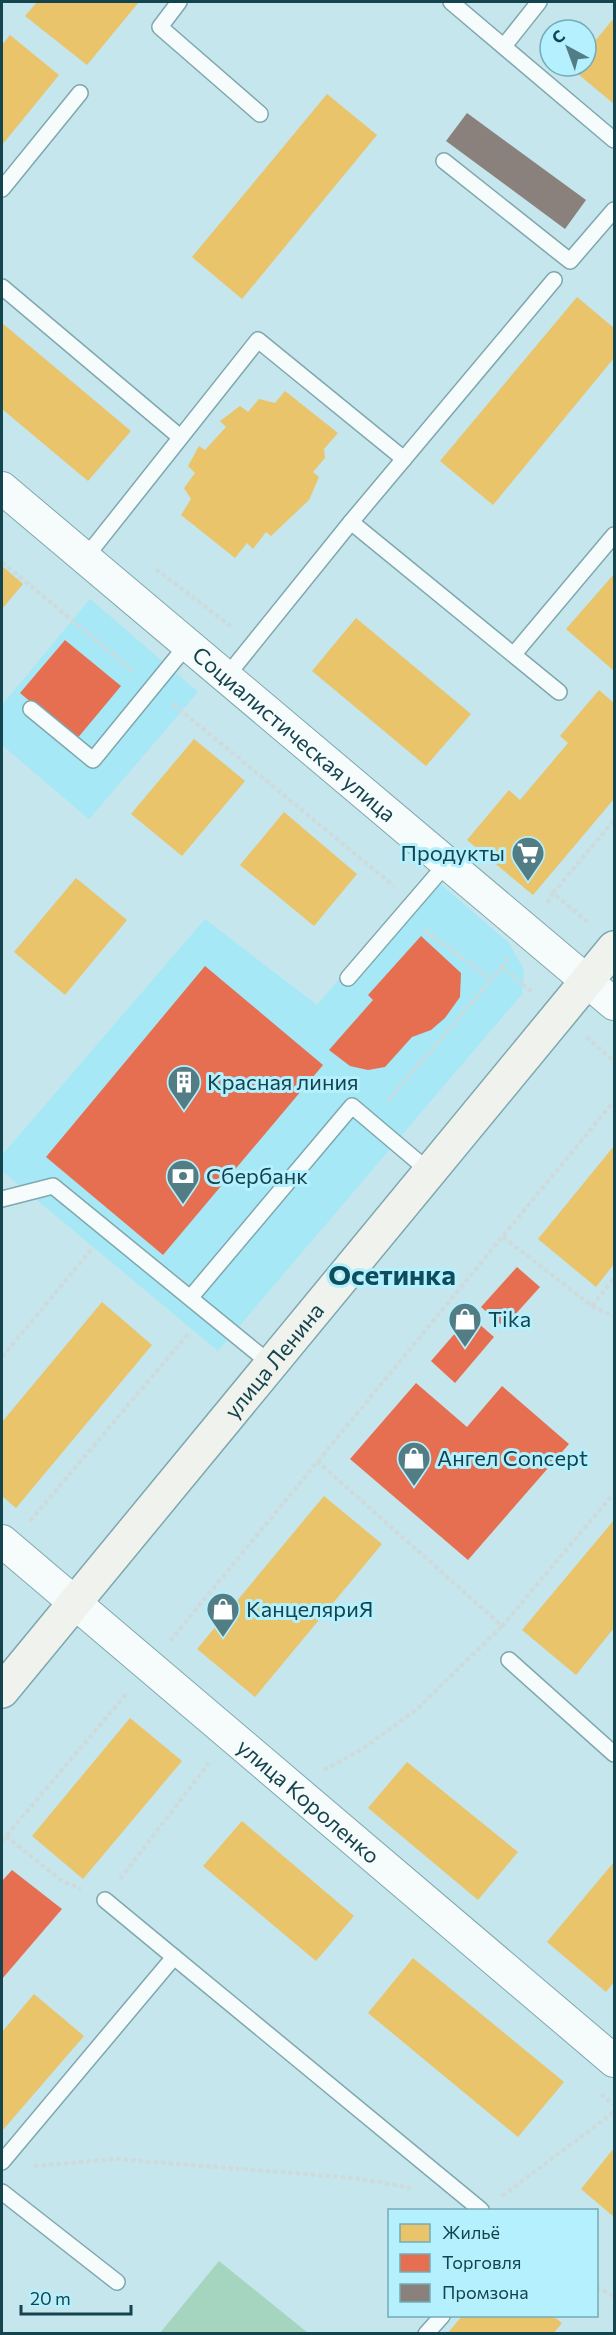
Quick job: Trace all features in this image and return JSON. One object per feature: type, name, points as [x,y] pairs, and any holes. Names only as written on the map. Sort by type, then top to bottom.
[{"type":"main road","name":"улица Ленина","points":[[2,1691],[615,948]]},
{"type":"street","name":"Социалистическая улица","points":[[2,488],[615,1004]]},
{"type":"street","name":"улица Короленко","points":[[2,1541],[615,2061]]},
{"type":"lane","points":[[179,2],[160,27],[260,114]]},
{"type":"lane","points":[[451,2],[615,140]]},
{"type":"lane","points":[[504,46],[539,2]]},
{"type":"lane","points":[[2,189],[80,93]]},
{"type":"lane","points":[[444,161],[570,261],[615,210]]},
{"type":"lane","points":[[226,677],[351,522],[554,280]]},
{"type":"lane","points":[[2,287],[180,437]]},
{"type":"lane","points":[[85,558],[258,340],[404,459]]},
{"type":"lane","points":[[351,522],[559,692]]},
{"type":"lane","points":[[514,654],[615,535]]},
{"type":"lane","points":[[31,709],[93,760],[188,645]]},
{"type":"lane","points":[[348,978],[447,863]]},
{"type":"lane","points":[[190,1297],[352,1106],[430,1172]]},
{"type":"lane","points":[[2,1199],[53,1186],[272,1365]]},
{"type":"lane","points":[[509,1660],[615,1754]]},
{"type":"lane","points":[[105,1900],[479,2209]]},
{"type":"lane","points":[[2,2162],[174,1957]]},
{"type":"lane","points":[[2,2192],[117,2282]]},
{"type":"lane","points":[[426,2334],[440,2317]]},
{"type":"path","points":[[2,562],[413,902],[412,920],[491,979]]},
{"type":"path","points":[[554,893],[615,820]]},
{"type":"path","points":[[2,1841],[150,1666],[615,1101]]},
{"type":"path","points":[[2,1357],[108,1230]]},
{"type":"path","points":[[503,1237],[592,1306],[615,1316]]},
{"type":"path","points":[[592,1306],[615,1278]]},
{"type":"path","points":[[317,1461],[502,1626]]},
{"type":"path","points":[[322,1771],[364,1748],[417,1709],[502,1626],[615,1493]]},
{"type":"path","points":[[6,1836],[62,1881],[105,1900],[211,1760]]},
{"type":"path","points":[[24,2167],[116,2159],[355,2178],[493,2203],[615,2112]]},
{"type":"path","points":[[598,2288],[615,2296]]},
{"type":"shaded area","points":[[90,599],[198,692],[89,819],[2,745],[2,705]]},
{"type":"shaded area","points":[[429,874],[509,943],[524,970],[522,994],[218,1351],[2,1171],[2,1155],[205,919],[317,1005]]},
{"type":"green space","points":[[219,2261],[308,2333],[160,2333]]},
{"type":"building: Жильё","points":[[37,2],[139,2],[87,65],[25,16]]},
{"type":"building: Жильё","points":[[614,18],[614,104],[583,78],[598,78],[598,37]]},
{"type":"building: Жильё","points":[[10,35],[59,75],[2,145],[2,45]]},
{"type":"building: Жильё","points":[[327,94],[377,135],[242,299],[192,257]]},
{"type":"building: Жильё","points":[[577,297],[614,328],[614,358],[493,505],[440,461]]},
{"type":"building: Жильё","points":[[2,323],[131,431],[88,481],[2,409]]},
{"type":"building: Жильё","points":[[285,391],[338,433],[324,449],[325,458],[313,472],[319,477],[309,500],[271,536],[266,532],[253,549],[247,543],[235,558],[181,515],[191,499],[184,488],[195,473],[188,466],[199,446],[205,450],[226,427],[220,421],[240,406],[248,412],[259,399],[275,403]]},
{"type":"building: Жильё","points":[[2,566],[23,584],[2,609]]},
{"type":"building: Жильё","points":[[614,574],[614,671],[566,629]]},
{"type":"building: Жильё","points":[[356,618],[471,714],[426,766],[312,671]]},
{"type":"building: Жильё","points":[[599,690],[614,703],[614,799],[533,895],[467,840],[509,790],[520,800],[568,743],[560,736]]},
{"type":"building: Жильё","points":[[194,739],[245,781],[182,856],[131,814]]},
{"type":"building: Жильё","points":[[284,812],[357,874],[314,926],[240,865]]},
{"type":"building: Жильё","points":[[76,878],[127,920],[65,995],[14,952]]},
{"type":"building: Жильё","points":[[614,1146],[614,1264],[596,1287],[538,1239]]},
{"type":"building: Жильё","points":[[102,1302],[152,1345],[16,1508],[2,1496],[2,1422]]},
{"type":"building: Жильё","points":[[324,1496],[382,1544],[255,1697],[197,1649]]},
{"type":"building: Жильё","points":[[614,1520],[614,1628],[576,1675],[522,1630]]},
{"type":"building: Жильё","points":[[130,1718],[182,1761],[83,1879],[32,1836]]},
{"type":"building: Жильё","points":[[407,1762],[518,1852],[478,1900],[368,1808]]},
{"type":"building: Жильё","points":[[242,1821],[354,1916],[316,1961],[203,1866]]},
{"type":"building: Жильё","points":[[614,1862],[614,1982],[606,1992],[547,1942]]},
{"type":"building: Жильё","points":[[413,1958],[564,2082],[518,2137],[368,2013]]},
{"type":"building: Жильё","points":[[34,1994],[84,2036],[2,2131],[2,2032]]},
{"type":"building: Жильё","points":[[614,2148],[614,2217],[581,2189]]},
{"type":"building: Жильё","points":[[461,2317],[554,2317],[562,2323],[553,2334],[447,2334]]},
{"type":"building: Торговля","points":[[65,640],[121,686],[76,740],[20,693]]},
{"type":"building: Торговля","points":[[421,936],[461,973],[460,997],[445,1018],[431,1030],[412,1037],[385,1067],[368,1070],[350,1066],[329,1050],[373,1000],[368,995]]},
{"type":"building: Торговля","name":"Красная линия","points":[[205,966],[323,1065],[163,1255],[46,1157]]},
{"type":"building: Торговля","points":[[517,1267],[540,1287],[504,1327],[481,1307]]},
{"type":"building: Торговля","points":[[470,1316],[494,1337],[455,1383],[431,1361]]},
{"type":"building: Торговля","points":[[416,1383],[467,1427],[502,1386],[569,1444],[468,1560],[350,1459]]},
{"type":"building: Торговля","points":[[12,1870],[62,1909],[2,1979],[2,1881]]},
{"type":"building: Промзона","points":[[467,113],[586,200],[565,229],[446,141]]},
{"type":"place","name":"Продукты","points":[[528,882]]},
{"type":"place","name":"Красная линия","points":[[184,1111]]},
{"type":"place","name":"Сбербанк","points":[[183,1205]]},
{"type":"place","name":"Tika","points":[[465,1348]]},
{"type":"place","name":"Ангел Concept","points":[[414,1487]]},
{"type":"place","name":"КанцеляриЯ","points":[[223,1638]]},
{"type":"district","name":"Осетинка","points":[[392,1275]]}]
